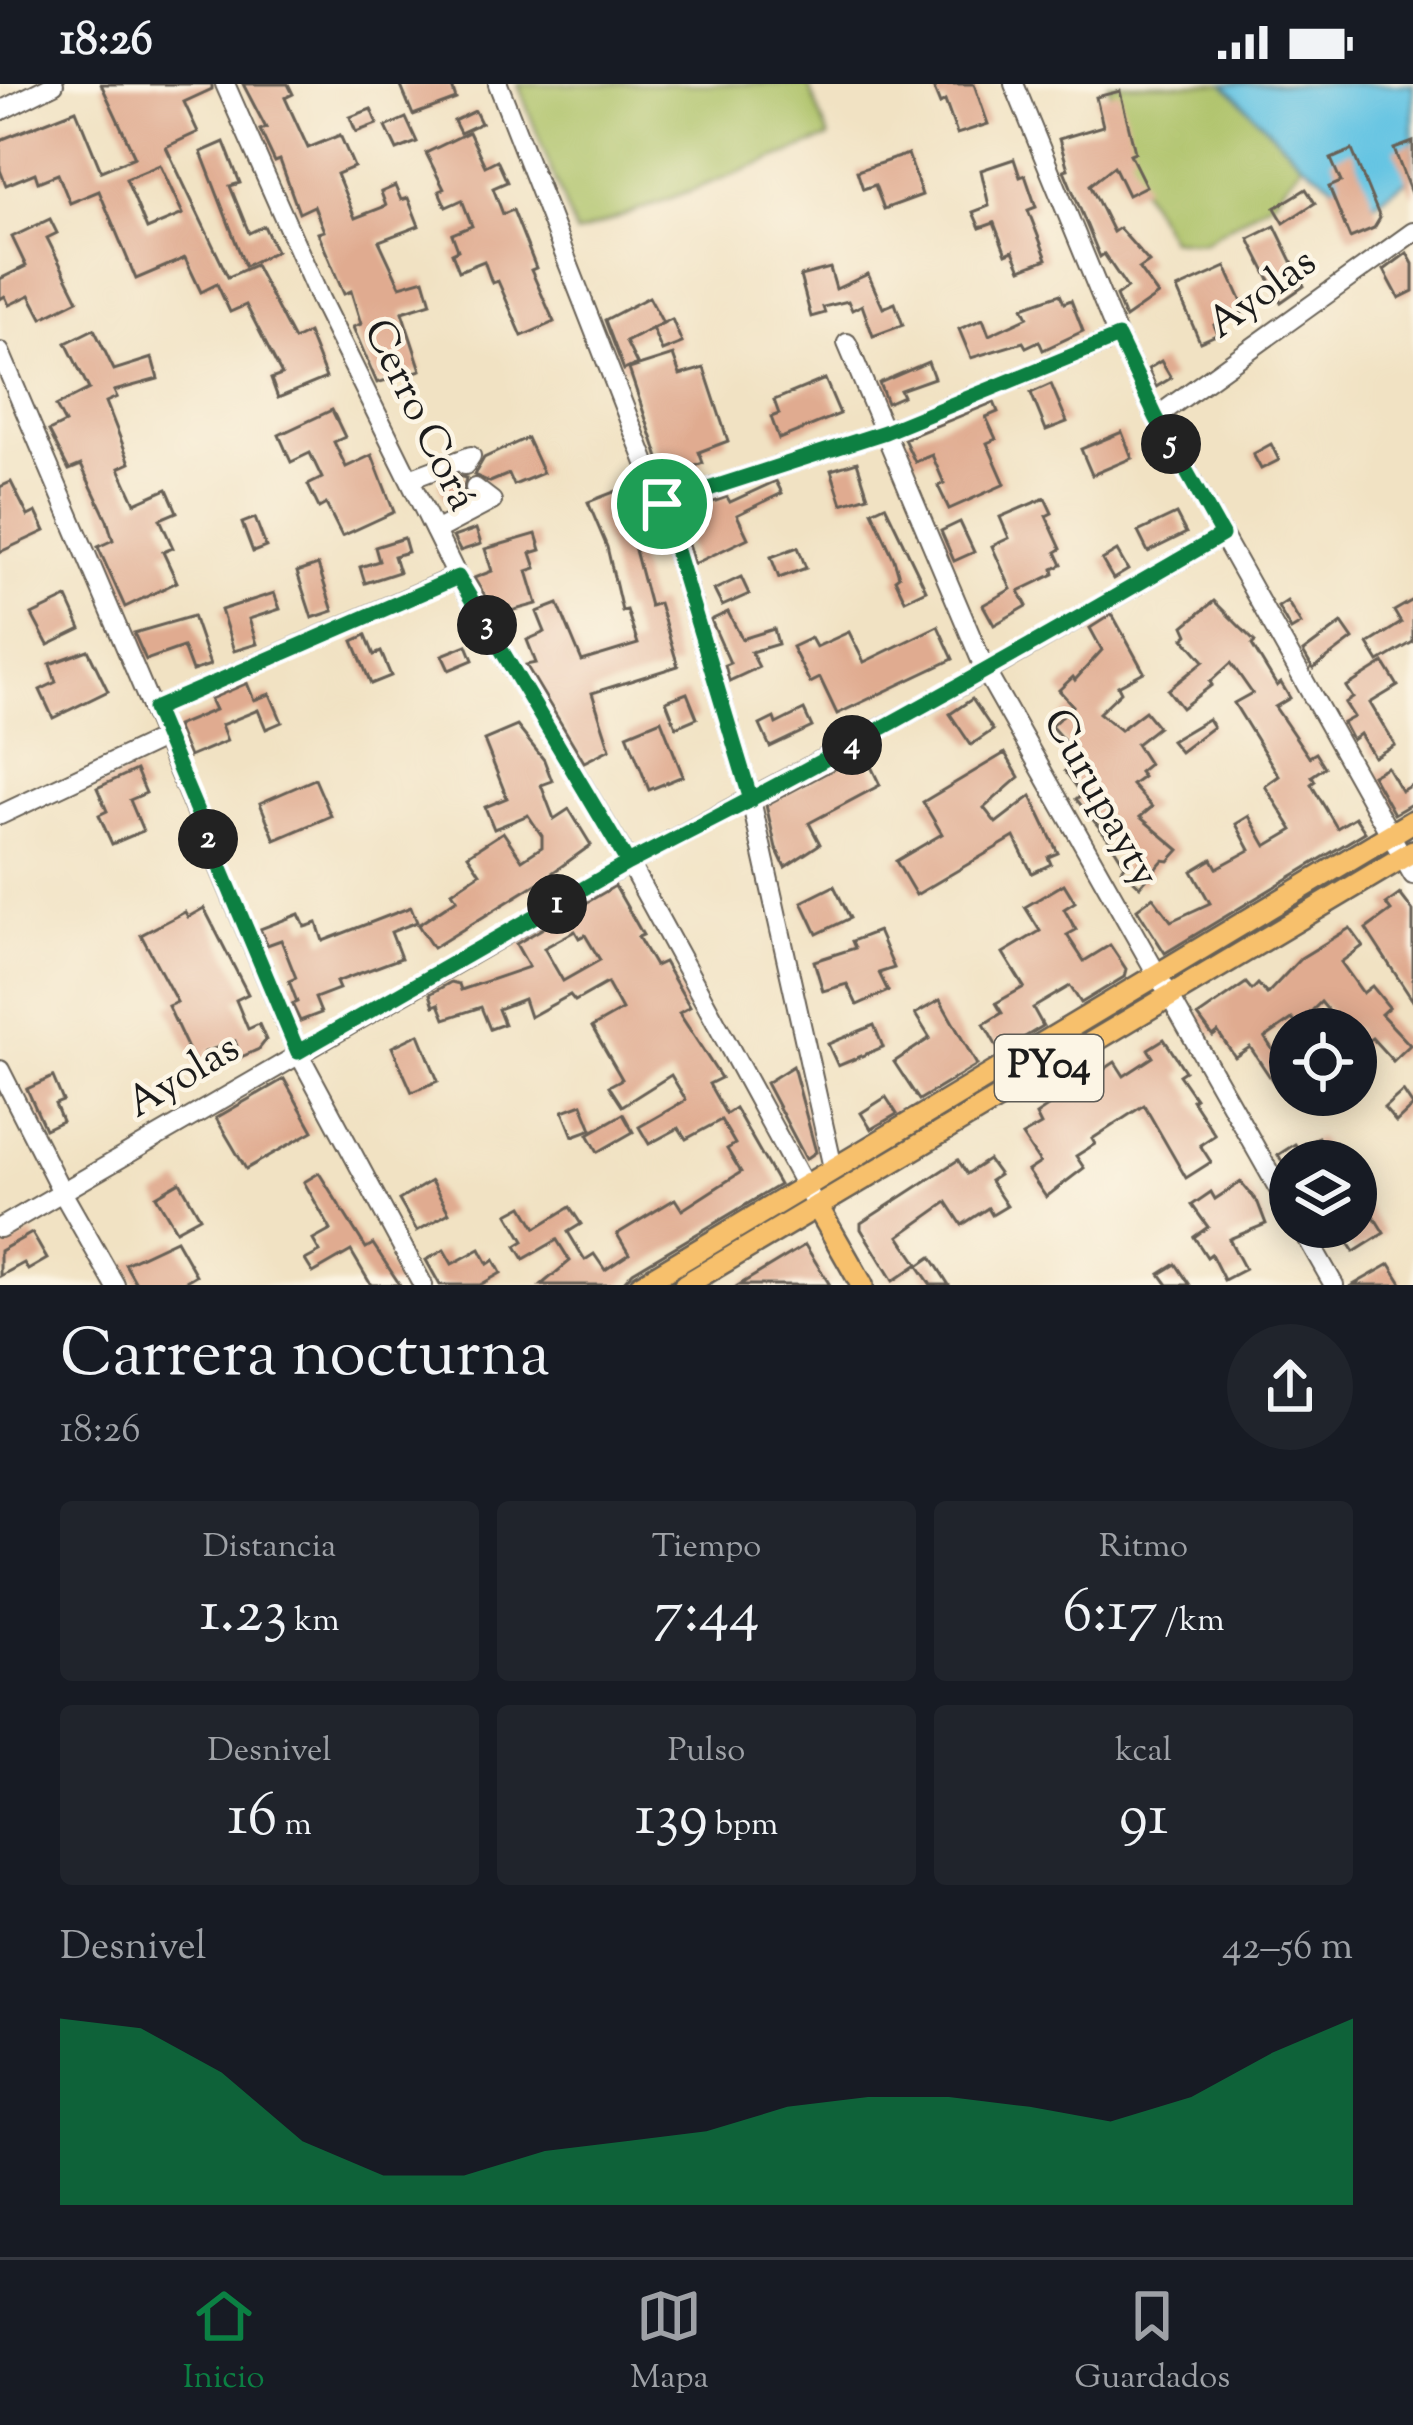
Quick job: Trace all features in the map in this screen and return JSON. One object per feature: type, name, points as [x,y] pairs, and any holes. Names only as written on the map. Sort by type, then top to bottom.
[{"type":"main road","name":"PY04","points":[[641,1285],[1413,820]]},
{"type":"main road","name":"PY04","points":[[686,1285],[1168,998],[1409,861]]},
{"type":"main road","points":[[817,1206],[862,1285]]},
{"type":"street","points":[[0,111],[54,84]]},
{"type":"street","name":"Cerro Corá","points":[[226,84],[320,298],[458,577],[628,863],[817,1206]]},
{"type":"street","points":[[498,84],[662,504],[751,800],[833,1168]]},
{"type":"street","points":[[1014,84],[1156,417],[1389,836],[1409,861]]},
{"type":"street","name":"Ayolas","points":[[1156,417],[1413,232]]},
{"type":"street","points":[[662,504],[885,432],[1118,337]]},
{"type":"street","name":"Curupayty","points":[[847,343],[986,672],[1269,1173]]},
{"type":"street","points":[[0,352],[298,1052],[423,1285]]},
{"type":"street","points":[[410,479],[471,456],[465,465]]},
{"type":"street","points":[[435,531],[492,501],[476,488]]},
{"type":"street","name":"Ayolas","points":[[0,1228],[628,863],[986,672],[1222,535]]},
{"type":"street","points":[[154,709],[458,577]]},
{"type":"street","points":[[0,814],[165,736]]},
{"type":"street","points":[[0,1070],[115,1285]]},
{"type":"street","points":[[1312,1248],[1334,1285]]},
{"type":"green space","points":[[518,84],[808,84],[829,138],[576,234]]},
{"type":"green space","points":[[1108,84],[1224,84],[1302,163],[1274,199],[1203,242],[1170,239],[1134,175]]},
{"type":"water","points":[[1224,84],[1413,84],[1413,176],[1367,208],[1302,163]]},
{"type":"building","points":[[101,84],[212,84],[212,89],[184,102],[198,132],[166,147],[228,277],[255,265],[294,340],[308,333],[326,378],[278,398],[271,379],[282,375],[246,305],[230,312],[217,284],[201,292],[185,258],[136,279],[99,191],[70,203],[58,174],[38,182],[35,173],[6,185],[0,170],[0,140],[76,110],[101,171],[135,157]],"holes":[[[160,165],[183,214],[147,229],[126,179]]]},
{"type":"building","points":[[243,84],[288,84],[293,94],[285,98],[308,148],[340,135],[354,167],[337,174],[355,218],[386,206],[381,192],[395,186],[401,200],[408,198],[419,226],[379,241],[400,286],[424,279],[431,303],[402,312],[421,370],[377,383],[353,327],[361,324],[351,291],[344,294],[337,278],[318,233],[324,231],[314,206],[299,213],[280,160],[275,162],[260,130],[266,128]]},
{"type":"building","points":[[400,84],[451,84],[456,99],[413,115]]},
{"type":"building","points":[[932,84],[974,84],[988,124],[957,134],[945,101],[940,104]]},
{"type":"building","points":[[1120,91],[1135,152],[1130,154],[1146,186],[1128,195],[1114,166],[1090,185],[1113,232],[1119,228],[1149,262],[1139,269],[1158,295],[1125,318],[1116,296],[1127,288],[1104,254],[1100,257],[1064,170],[1068,169],[1059,139],[1103,126],[1096,97]]},
{"type":"building","points":[[371,109],[377,124],[356,132],[350,117]]},
{"type":"building","points":[[475,111],[481,123],[460,133],[454,121]]},
{"type":"building","points":[[406,118],[417,142],[397,150],[386,127]]},
{"type":"building","points":[[469,132],[485,166],[497,160],[507,182],[493,188],[503,214],[513,210],[536,268],[531,270],[554,322],[522,336],[484,261],[459,271],[452,234],[472,226],[462,200],[446,207],[439,191],[444,189],[426,153]]},
{"type":"building","points":[[224,142],[240,183],[230,186],[249,233],[264,226],[276,251],[245,266],[201,152]]},
{"type":"building","points":[[1413,142],[1413,195],[1412,196],[1394,149]]},
{"type":"building","points":[[1352,150],[1380,218],[1374,228],[1350,238],[1329,187],[1341,182],[1331,159]]},
{"type":"building","points":[[908,154],[922,195],[884,209],[875,185],[863,189],[857,171]]},
{"type":"building","points":[[1014,159],[1036,207],[1028,210],[1047,259],[1021,269],[1013,251],[1006,254],[994,223],[980,228],[973,212],[989,206],[981,170]]},
{"type":"building","points":[[1306,189],[1315,203],[1284,223],[1275,208]]},
{"type":"building","points":[[50,219],[57,233],[47,238],[78,300],[42,318],[30,295],[9,305],[5,296],[0,299],[0,279],[26,266],[12,237]]},
{"type":"building","points":[[1275,226],[1304,286],[1281,302],[1249,239]]},
{"type":"building","points":[[1407,253],[1413,264],[1413,291],[1399,298],[1384,270]]},
{"type":"building","points":[[1226,267],[1246,311],[1214,325],[1218,334],[1200,342],[1177,289]]},
{"type":"building","points":[[830,268],[836,289],[868,274],[883,308],[895,303],[903,325],[873,336],[862,305],[852,310],[848,301],[823,307],[825,313],[811,317],[800,276]]},
{"type":"building","points":[[1060,294],[1064,303],[1071,300],[1083,331],[1043,350],[1039,341],[1026,347],[1023,342],[971,358],[959,329],[983,319],[989,335],[1028,317],[1023,307]]},
{"type":"building","points":[[649,297],[663,323],[626,342],[637,364],[624,370],[605,320]]},
{"type":"building","points":[[672,319],[682,343],[662,351],[652,328]]},
{"type":"building","points":[[94,329],[114,370],[152,358],[158,379],[114,391],[117,397],[106,402],[130,463],[119,468],[135,503],[167,489],[177,512],[160,519],[173,548],[163,552],[177,582],[125,607],[98,547],[113,540],[107,520],[81,465],[69,470],[49,431],[65,423],[56,406],[89,389],[66,343]]},
{"type":"building","points":[[673,355],[680,375],[704,368],[728,441],[699,452],[703,463],[671,475],[663,470],[629,369]]},
{"type":"building","points":[[1161,361],[1171,378],[1156,387],[1148,369]]},
{"type":"building","points":[[928,362],[934,378],[900,390],[903,396],[887,403],[879,383]]},
{"type":"building","points":[[825,379],[840,414],[779,439],[771,417],[779,414],[774,400]]},
{"type":"building","points":[[1051,384],[1067,422],[1046,430],[1031,393]]},
{"type":"building","points":[[994,402],[998,412],[986,417],[996,439],[987,443],[1005,484],[949,509],[932,455],[915,462],[904,439]]},
{"type":"building","points":[[332,410],[345,437],[334,442],[346,467],[372,455],[394,512],[342,536],[326,504],[319,508],[308,485],[322,478],[310,453],[291,462],[279,435]]},
{"type":"building","points":[[1122,432],[1132,458],[1092,475],[1081,449]]},
{"type":"building","points":[[527,438],[543,473],[514,485],[509,474],[490,482],[474,475],[484,458]]},
{"type":"building","points":[[1271,444],[1279,460],[1261,469],[1253,454]]},
{"type":"building","points":[[857,462],[868,496],[842,504],[831,470]]},
{"type":"building","points":[[466,478],[463,493],[445,500],[438,483]]},
{"type":"building","points":[[776,481],[782,493],[737,515],[748,538],[694,564],[686,537],[697,532],[687,511],[727,497],[730,502]]},
{"type":"building","points":[[11,482],[28,516],[36,512],[45,531],[0,552],[0,487]]},
{"type":"building","points":[[619,490],[650,606],[659,603],[678,666],[592,693],[610,749],[584,762],[526,665],[536,663],[527,640],[545,632],[537,612],[558,604],[582,661],[638,644],[627,610],[622,611],[607,547],[588,502]]},
{"type":"building","points":[[1045,498],[1062,565],[1019,591],[1027,606],[994,625],[983,605],[1011,589],[992,546],[1009,538],[1000,517]]},
{"type":"building","points":[[885,505],[926,590],[905,600],[895,579],[899,576],[894,559],[872,511]]},
{"type":"building","points":[[1176,514],[1186,533],[1148,552],[1138,532]]},
{"type":"building","points":[[255,518],[266,547],[253,552],[242,523]]},
{"type":"building","points":[[960,522],[974,552],[954,561],[941,531]]},
{"type":"building","points":[[476,529],[481,544],[460,551],[453,537]]},
{"type":"building","points":[[536,534],[541,550],[531,553],[536,568],[527,571],[537,604],[493,610],[474,578],[492,571],[485,549]]},
{"type":"building","points":[[404,538],[408,552],[394,556],[399,572],[365,583],[360,567],[379,561],[375,547]]},
{"type":"building","points":[[798,547],[806,568],[779,578],[771,557]]},
{"type":"building","points":[[1117,551],[1128,570],[1113,579],[1102,560]]},
{"type":"building","points":[[318,565],[333,611],[312,618],[297,572]]},
{"type":"building","points":[[741,577],[749,594],[722,606],[714,590]]},
{"type":"building","points":[[274,593],[280,609],[249,619],[257,644],[234,651],[221,610]]},
{"type":"building","points":[[67,598],[81,629],[48,645],[32,615]]},
{"type":"building","points":[[1413,600],[1413,642],[1379,662],[1368,644],[1401,623],[1394,611]]},
{"type":"building","points":[[1214,601],[1255,642],[1252,645],[1277,686],[1281,683],[1290,698],[1275,707],[1309,757],[1316,753],[1325,767],[1312,776],[1311,784],[1337,828],[1355,817],[1365,832],[1165,953],[1137,909],[1153,897],[1171,921],[1210,903],[1192,871],[1212,859],[1217,868],[1250,850],[1236,824],[1249,816],[1266,846],[1293,830],[1265,786],[1279,776],[1234,703],[1252,693],[1231,663],[1182,708],[1168,690],[1204,661],[1184,638],[1188,635],[1184,626]]},
{"type":"building","points":[[1287,601],[1301,624],[1291,630],[1278,607]]},
{"type":"building","points":[[728,612],[742,639],[774,629],[778,644],[751,652],[759,667],[729,681],[725,665],[730,663],[711,620]]},
{"type":"building","points":[[1112,614],[1144,672],[1118,686],[1121,692],[1099,713],[1120,730],[1145,711],[1158,727],[1136,744],[1149,764],[1132,785],[1152,807],[1140,817],[1179,850],[1140,886],[1122,869],[1125,865],[1108,838],[1076,799],[1082,794],[1065,771],[1081,760],[1051,726],[1073,706],[1059,690],[1102,650],[1090,628]]},
{"type":"building","points":[[193,616],[210,665],[192,671],[183,647],[146,660],[134,633]]},
{"type":"building","points":[[1342,623],[1353,639],[1313,669],[1303,652]]},
{"type":"building","points":[[938,626],[953,659],[837,714],[820,678],[810,683],[792,647],[811,638],[816,647],[849,632],[864,662]]},
{"type":"building","points":[[366,635],[374,655],[381,652],[391,676],[371,684],[353,641]]},
{"type":"building","points":[[467,645],[473,660],[449,670],[442,655]]},
{"type":"building","points":[[88,650],[108,691],[53,718],[40,690],[56,682],[50,664]]},
{"type":"building","points":[[1384,663],[1398,686],[1370,703],[1395,745],[1374,757],[1360,734],[1352,740],[1343,723],[1354,717],[1345,703],[1353,698],[1346,687]]},
{"type":"building","points":[[247,683],[254,700],[270,694],[282,722],[266,729],[258,710],[221,725],[227,741],[189,757],[176,726],[215,710],[210,699]]},
{"type":"building","points":[[687,693],[697,718],[676,727],[666,701]]},
{"type":"building","points":[[972,699],[993,730],[971,745],[950,714]]},
{"type":"building","points":[[804,710],[812,727],[770,747],[760,725],[774,718],[776,724]]},
{"type":"building","points":[[1208,719],[1213,727],[1180,752],[1171,741]]},
{"type":"building","points":[[661,720],[683,776],[649,790],[627,734]]},
{"type":"building","points":[[517,726],[544,760],[552,781],[541,785],[554,819],[569,809],[591,845],[433,948],[418,925],[457,899],[452,892],[480,873],[468,855],[503,832],[522,860],[542,847],[542,836],[528,815],[494,829],[485,807],[507,798],[484,740]]},
{"type":"building","points":[[1005,753],[1019,777],[984,808],[996,823],[1031,796],[1058,853],[1048,857],[1051,864],[1032,873],[1014,837],[916,895],[896,861],[942,834],[923,802]]},
{"type":"building","points":[[867,758],[880,785],[809,823],[820,844],[785,867],[766,805],[843,764],[845,768]]},
{"type":"building","points":[[1387,767],[1401,791],[1413,784],[1413,803],[1394,814],[1372,775]]},
{"type":"building","points":[[136,770],[146,793],[130,800],[143,831],[112,844],[99,815],[107,811],[97,788]]},
{"type":"building","points":[[315,779],[331,816],[275,840],[260,803]]},
{"type":"building","points":[[1064,884],[1075,902],[1064,909],[1076,930],[1067,935],[1084,961],[1110,945],[1126,969],[1124,977],[1081,1003],[1070,986],[1033,1008],[1043,1026],[1000,1052],[984,1024],[1002,1013],[996,1003],[1024,987],[1003,953],[1040,931],[1025,907]]},
{"type":"building","points":[[615,886],[655,966],[664,962],[690,1007],[679,1013],[721,1078],[709,1084],[726,1114],[735,1108],[779,1185],[633,1272],[621,1285],[541,1285],[570,1261],[557,1240],[524,1259],[516,1246],[524,1241],[508,1214],[523,1206],[536,1228],[570,1207],[581,1224],[568,1232],[585,1260],[594,1254],[605,1270],[629,1254],[617,1234],[675,1199],[682,1210],[741,1172],[727,1149],[735,1144],[721,1120],[686,1139],[679,1128],[649,1144],[639,1127],[686,1100],[671,1075],[622,1106],[609,1086],[622,1079],[592,1027],[622,1010],[607,983],[575,1001],[570,995],[530,1017],[524,999],[498,1009],[504,1024],[490,1029],[481,1007],[445,1019],[430,994],[451,982],[461,990],[529,967],[516,944]],"holes":[[[575,931],[579,938],[585,935],[600,960],[563,981],[544,948]]]},
{"type":"building","points":[[834,886],[850,918],[817,934],[802,902]]},
{"type":"building","points":[[1400,894],[1413,911],[1413,1001],[1366,929],[1391,911],[1386,904]]},
{"type":"building","points":[[411,907],[417,922],[391,932],[401,958],[336,982],[339,989],[315,998],[321,1013],[300,1021],[289,981],[296,978],[281,940],[267,945],[260,929],[299,914],[305,927],[317,923],[323,941]]},
{"type":"building","points":[[204,908],[248,994],[236,1000],[248,1029],[259,1024],[266,1040],[241,1057],[235,1041],[205,1052],[215,1073],[202,1079],[168,1006],[177,1002],[141,935],[185,912],[188,917]]},
{"type":"building","points":[[1350,928],[1363,946],[1341,962],[1363,993],[1372,986],[1389,1007],[1381,1014],[1410,1045],[1393,1061],[1377,1043],[1377,1008],[1326,1008],[1321,1002],[1315,1008],[1269,1008],[1265,1038],[1269,1076],[1250,1047],[1235,1057],[1218,1032],[1213,1036],[1198,1016],[1246,983],[1252,990],[1258,984],[1267,994],[1301,958]]},
{"type":"building","points":[[878,931],[894,968],[879,973],[888,991],[857,1005],[847,984],[823,991],[814,961],[855,948],[852,941]]},
{"type":"building","points":[[940,1000],[977,1065],[919,1100],[894,1062],[930,1038],[915,1014]]},
{"type":"building","points":[[874,1025],[883,1047],[838,1066],[828,1044]]},
{"type":"building","points":[[419,1034],[438,1081],[412,1092],[392,1047]]},
{"type":"building","points":[[1164,1039],[1185,1071],[1179,1075],[1192,1100],[1215,1135],[1200,1145],[1211,1162],[1186,1178],[1144,1105],[1092,1139],[1095,1144],[1076,1156],[1084,1168],[1046,1197],[1028,1171],[1040,1163],[1022,1136],[1041,1125],[1036,1115],[1115,1062],[1124,1076],[1153,1057],[1148,1049]]},
{"type":"building","points":[[793,1066],[816,1152],[806,1159],[766,1083]]},
{"type":"building","points":[[53,1077],[63,1101],[55,1104],[62,1121],[45,1129],[27,1089]]},
{"type":"building","points":[[284,1079],[313,1131],[246,1169],[216,1118]]},
{"type":"building","points":[[1403,1091],[1413,1106],[1396,1122],[1384,1108]]},
{"type":"building","points":[[886,1097],[897,1114],[871,1129],[861,1113]]},
{"type":"building","points":[[582,1104],[592,1129],[573,1136],[563,1111]]},
{"type":"building","points":[[623,1114],[633,1132],[598,1152],[588,1134]]},
{"type":"building","points":[[958,1160],[967,1174],[988,1160],[999,1175],[990,1181],[1007,1206],[992,1215],[988,1208],[962,1225],[947,1202],[899,1236],[918,1264],[893,1281],[861,1223]]},
{"type":"building","points":[[319,1173],[366,1248],[373,1244],[400,1285],[371,1285],[351,1251],[313,1273],[305,1260],[320,1252],[313,1240],[331,1230],[304,1182]]},
{"type":"building","points":[[431,1181],[449,1213],[417,1231],[399,1200]]},
{"type":"building","points":[[180,1182],[200,1217],[176,1230],[156,1196]]},
{"type":"building","points":[[1241,1182],[1258,1203],[1266,1224],[1229,1239],[1245,1269],[1224,1280],[1211,1254],[1207,1257],[1194,1237],[1208,1227],[1192,1205],[1211,1192],[1215,1199]]},
{"type":"building","points":[[32,1233],[47,1259],[28,1270],[24,1263],[0,1276],[0,1251]]},
{"type":"building","points":[[176,1240],[196,1275],[179,1285],[137,1285],[125,1264]]},
{"type":"building","points":[[805,1245],[830,1285],[739,1285]]},
{"type":"building","points":[[480,1249],[488,1264],[494,1260],[501,1273],[480,1285],[440,1285],[426,1260],[444,1250],[452,1264]]},
{"type":"building","points":[[931,1257],[949,1285],[931,1285],[918,1266]]},
{"type":"building","points":[[1176,1264],[1190,1285],[1168,1285],[1160,1274]]},
{"type":"building","points":[[1390,1264],[1403,1285],[1353,1285]]},
{"type":"route","points":[[662,504],[751,800],[628,863],[298,1052],[154,709],[458,577],[628,863],[751,800],[986,672],[1222,535],[1118,337],[885,432],[662,504]]}]
